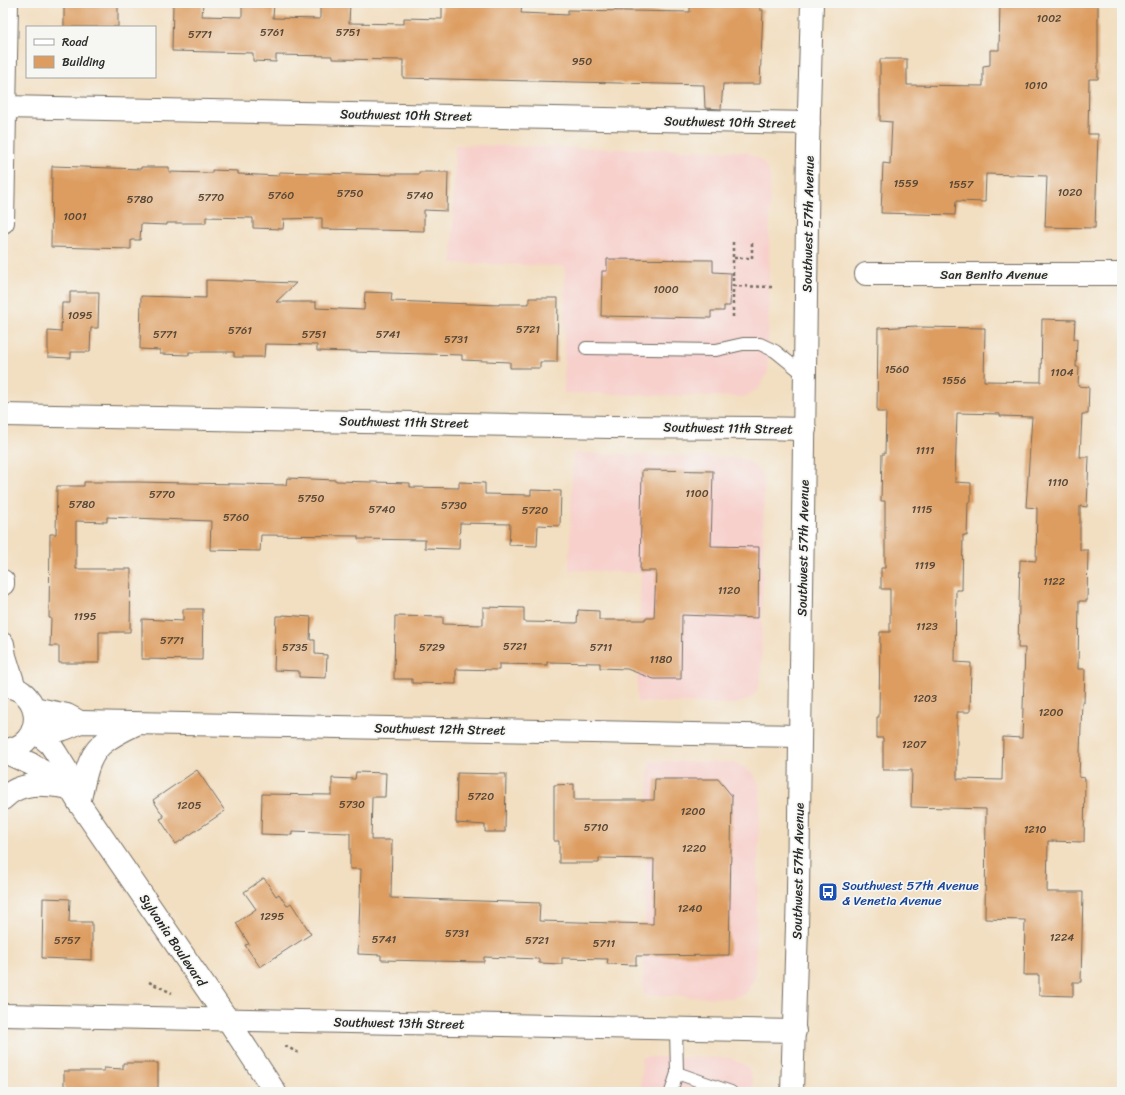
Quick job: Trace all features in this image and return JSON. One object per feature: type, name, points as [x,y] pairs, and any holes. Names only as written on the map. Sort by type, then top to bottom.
[{"type":"street","points":[[3,222],[7,3]]},
{"type":"street","name":"Southwest 57th Avenue","points":[[792,1092],[795,1031],[812,3]]},
{"type":"street","name":"Southwest 10th Street","points":[[4,107],[809,123]]},
{"type":"street","name":"San Benito Avenue","points":[[866,274],[1122,274]]},
{"type":"street","name":"Southwest 11th Street","points":[[3,415],[610,427],[805,429]]},
{"type":"street","points":[[3,644],[7,682],[27,696],[34,708],[35,719],[33,730],[22,744],[11,749],[3,750]]},
{"type":"street","name":"Southwest 12th Street","points":[[34,708],[68,715],[80,722]]},
{"type":"street","name":"Southwest 12th Street","points":[[33,730],[50,732],[64,730],[80,722],[800,736]]},
{"type":"street","points":[[3,799],[13,791],[34,784],[46,784],[75,795],[96,752],[107,740],[137,723]]},
{"type":"street","name":"Sylvania Boulevard","points":[[33,730],[50,744],[66,769],[75,795],[228,1020],[275,1092]]},
{"type":"street","name":"Sylvania Boulevard","points":[[3,750],[31,764],[75,795]]},
{"type":"street","name":"Southwest 13th Street","points":[[3,1015],[795,1031]]},
{"type":"lane","points":[[586,348],[716,350],[743,344],[760,344],[775,351],[806,376]]},
{"type":"lane","points":[[671,1092],[677,1073],[676,1029]]},
{"type":"lane","points":[[677,1073],[731,1092]]},
{"type":"path","points":[[733,241],[733,317]]},
{"type":"path","points":[[733,258],[752,258],[752,242]]},
{"type":"path","points":[[733,286],[772,287]]},
{"type":"shaded area","points":[[455,145],[731,151],[747,152],[763,162],[770,175],[768,371],[759,388],[744,397],[564,393],[565,266],[452,263]]},
{"type":"shaded area","points":[[573,453],[741,458],[752,464],[761,472],[764,483],[761,678],[756,692],[749,699],[736,704],[637,702],[641,573],[569,570]]},
{"type":"shaded area","points":[[649,761],[736,763],[753,773],[760,788],[755,976],[747,993],[731,998],[643,995]]},
{"type":"shaded area","points":[[642,1057],[730,1058],[748,1067],[753,1082],[753,1092],[641,1092]]},
{"type":"building","points":[[64,3],[118,3],[118,26],[64,26]]},
{"type":"building","points":[[173,3],[203,3],[202,16],[242,17],[242,3],[274,3],[273,18],[320,19],[320,3],[350,3],[349,23],[404,24],[404,18],[442,19],[442,3],[522,3],[521,13],[568,15],[568,10],[690,12],[690,3],[760,3],[760,10],[763,10],[760,84],[723,84],[721,109],[705,108],[704,85],[403,78],[403,60],[332,59],[332,56],[276,55],[276,62],[253,61],[253,53],[172,51]]},
{"type":"building","points":[[1000,3],[1098,3],[1098,79],[1089,79],[1088,134],[1098,134],[1095,228],[1045,227],[1047,176],[986,174],[985,202],[956,201],[955,215],[881,213],[883,163],[890,164],[892,122],[880,121],[880,59],[907,59],[907,85],[983,86],[983,66],[990,65],[990,50],[999,50]]},
{"type":"building","points":[[52,166],[141,169],[141,167],[169,167],[169,172],[212,173],[212,170],[238,171],[238,174],[279,176],[279,172],[392,175],[419,174],[419,172],[448,172],[447,211],[424,210],[424,231],[322,229],[322,218],[284,219],[283,229],[253,228],[253,218],[206,217],[206,223],[167,223],[167,225],[141,224],[140,240],[131,240],[131,249],[51,247]]},
{"type":"building","points":[[607,259],[713,260],[713,272],[731,273],[730,306],[724,306],[724,311],[711,311],[711,318],[601,316],[602,271],[607,271]]},
{"type":"building","points":[[206,280],[296,283],[276,302],[316,302],[316,308],[364,310],[365,292],[392,293],[391,301],[499,305],[529,304],[529,298],[558,298],[557,362],[540,362],[540,368],[510,368],[510,362],[462,360],[462,355],[317,351],[317,345],[265,344],[264,357],[234,357],[234,352],[189,352],[189,355],[160,354],[160,350],[140,349],[141,296],[206,298]]},
{"type":"building","points":[[70,292],[99,292],[98,328],[91,328],[90,352],[71,352],[71,358],[48,357],[48,331],[61,332],[62,303],[70,303]]},
{"type":"building","points":[[1042,319],[1075,320],[1074,339],[1077,339],[1076,367],[1079,367],[1078,386],[1089,387],[1088,414],[1082,414],[1080,457],[1089,457],[1087,507],[1080,506],[1080,550],[1088,550],[1087,601],[1079,601],[1078,669],[1085,669],[1079,777],[1085,778],[1084,842],[1048,841],[1047,892],[1083,892],[1081,982],[1073,982],[1073,996],[1039,995],[1039,975],[1024,975],[1025,920],[985,919],[986,809],[911,807],[912,770],[883,770],[883,738],[877,738],[877,717],[879,717],[880,632],[890,632],[890,589],[881,589],[881,568],[885,568],[885,501],[881,501],[882,454],[885,454],[886,412],[877,412],[878,328],[917,326],[985,328],[984,381],[1041,382]],"holes":[[[957,413],[1000,414],[1000,416],[1032,417],[1026,507],[1037,508],[1036,561],[1020,560],[1018,648],[1025,648],[1022,738],[1003,737],[1002,780],[957,779],[957,712],[970,712],[971,663],[955,662],[956,590],[962,590],[963,535],[967,536],[968,502],[971,502],[971,483],[955,482]]]},
{"type":"building","points":[[642,470],[713,471],[711,546],[759,547],[758,618],[682,615],[681,679],[654,679],[627,669],[600,668],[600,663],[547,662],[547,665],[499,664],[499,670],[456,669],[456,684],[412,683],[412,679],[394,679],[395,616],[443,617],[443,624],[483,625],[483,607],[524,608],[524,622],[577,623],[578,610],[599,611],[599,620],[645,620],[645,618],[654,618],[656,571],[640,571]]},
{"type":"building","points":[[287,478],[410,483],[410,487],[459,488],[459,482],[485,483],[485,494],[531,495],[531,490],[561,491],[560,526],[538,525],[537,546],[509,545],[510,524],[460,523],[459,549],[425,548],[425,540],[358,539],[358,536],[261,535],[260,551],[210,550],[211,521],[107,517],[107,522],[76,521],[76,569],[131,569],[130,632],[99,632],[99,663],[59,663],[59,646],[50,646],[51,618],[49,618],[50,534],[56,534],[57,486],[84,486],[84,482],[286,485]]},
{"type":"building","points":[[183,609],[203,609],[202,660],[142,659],[142,619],[183,621]]},
{"type":"building","points":[[276,616],[311,617],[310,640],[315,640],[315,654],[327,655],[326,678],[299,677],[299,671],[274,670]]},
{"type":"building","points":[[197,770],[225,811],[176,844],[160,819],[164,817],[153,800]]},
{"type":"building","points":[[356,772],[386,773],[385,797],[372,797],[371,840],[392,840],[391,898],[540,903],[539,921],[653,924],[654,859],[599,858],[599,863],[559,863],[559,841],[554,841],[554,785],[574,784],[574,800],[654,800],[655,779],[718,779],[732,796],[729,955],[636,956],[636,965],[607,964],[608,959],[562,958],[562,964],[539,963],[539,959],[484,957],[484,962],[381,960],[381,955],[358,954],[361,869],[350,869],[350,833],[292,831],[292,835],[261,834],[262,794],[332,795],[332,778],[355,779]]},
{"type":"building","points":[[457,773],[506,774],[505,832],[485,832],[485,825],[456,823]]},
{"type":"building","points":[[264,878],[276,896],[279,894],[287,906],[291,903],[311,934],[260,967],[245,945],[249,944],[236,923],[256,909],[244,892]]},
{"type":"building","points":[[43,898],[70,899],[69,922],[92,922],[92,960],[42,958]]},
{"type":"building","points":[[123,1063],[158,1063],[158,1092],[64,1092],[64,1071],[104,1071],[104,1068],[123,1069]]},
{"type":"place","name":"Southwest 57th Avenue & Venetia Avenue","points":[[828,892]]}]
